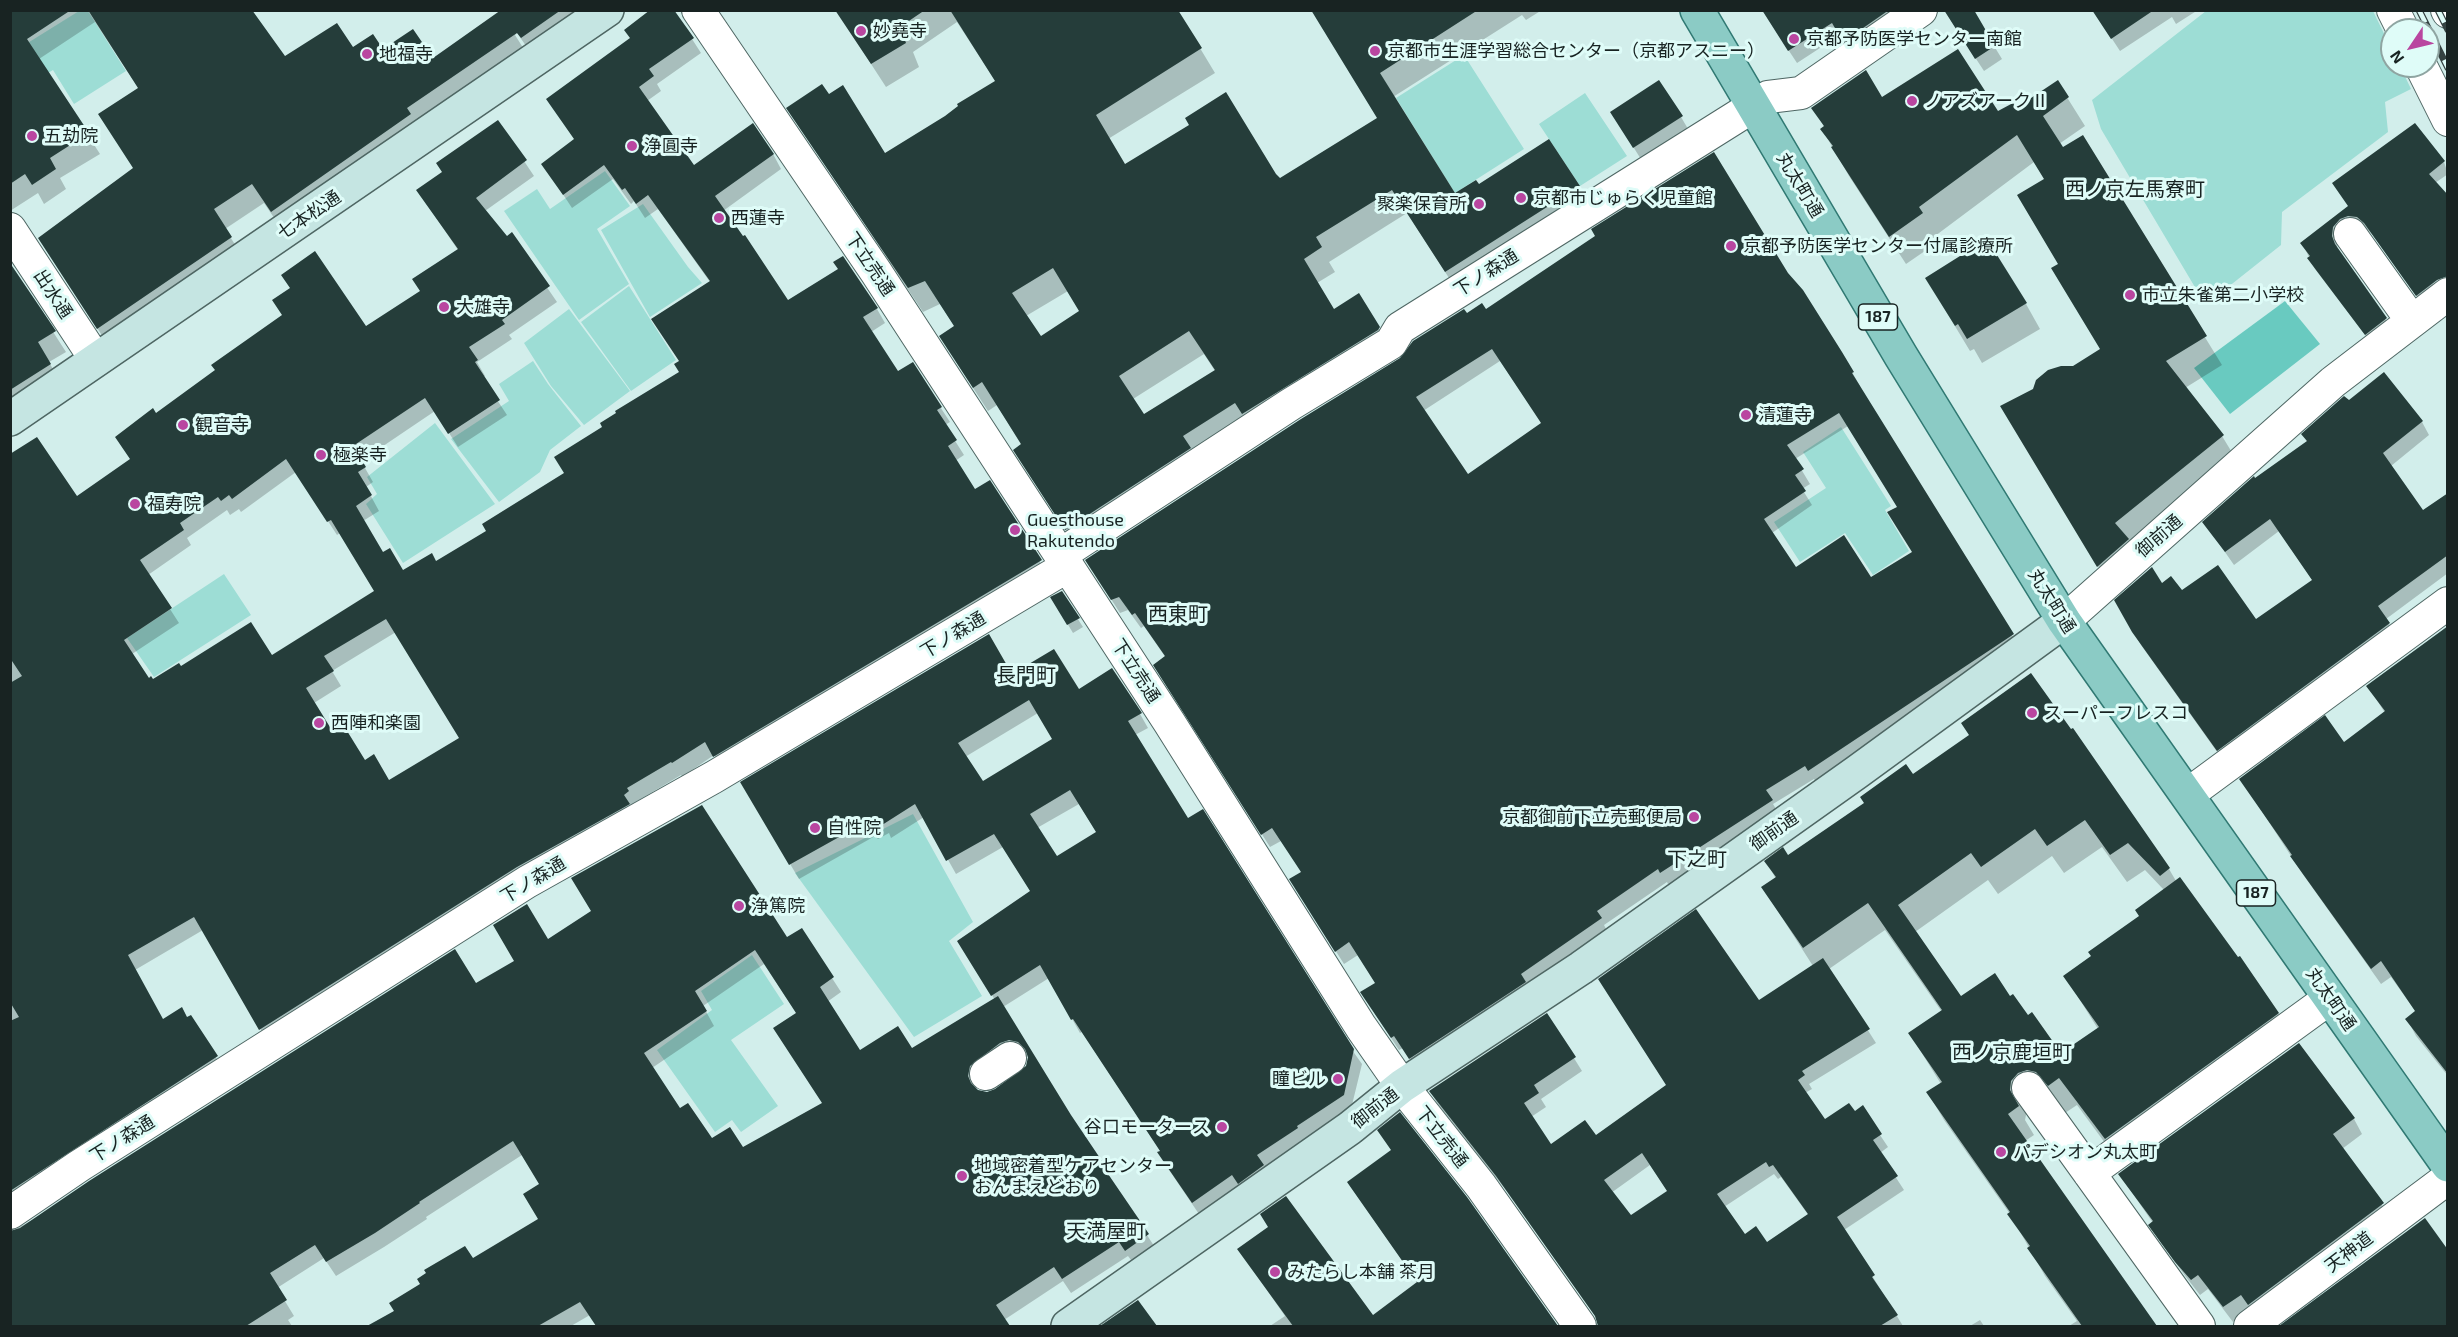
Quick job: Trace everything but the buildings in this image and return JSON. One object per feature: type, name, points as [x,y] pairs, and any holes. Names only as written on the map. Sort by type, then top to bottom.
[{"type":"main road","name":"丸太町通","points":[[1697,10],[1761,101],[1907,366],[2064,621],[2448,1165]]},
{"type":"street","name":"七本松通","points":[[10,419],[607,10]]},
{"type":"street","name":"下立売通","points":[[698,10],[876,272],[1064,560],[1348,1007],[1402,1086],[1481,1186],[1580,1326]]},
{"type":"street","name":"下ノ森通","points":[[10,1213],[79,1166],[527,882],[734,765],[1064,560],[1291,404],[1391,343],[1400,328],[1761,101],[1801,93],[1922,10]]},
{"type":"street","points":[[2427,78],[2448,120]]},
{"type":"street","name":"出水通","points":[[10,229],[96,360]]},
{"type":"street","points":[[2350,234],[2412,321]]},
{"type":"street","name":"御前通","points":[[1068,1326],[1350,1128],[1402,1086],[1581,968],[1857,772],[2064,621],[2333,382],[2448,294]]},
{"type":"street","points":[[2187,795],[2448,603]]},
{"type":"street","points":[[2089,1173],[2330,998]]},
{"type":"street","points":[[2028,1088],[2199,1326]]},
{"type":"street","name":"天神道","points":[[2250,1326],[2448,1178]]},
{"type":"green space","points":[[79,11],[88,11],[126,71],[74,104],[53,70],[43,76],[18,49]]},
{"type":"green space","points":[[2206,11],[2373,11],[2380,25],[2380,78],[2406,78],[2411,89],[2385,102],[2388,132],[2282,212],[2281,245],[2213,299],[2202,299],[2101,129],[2092,100]]},
{"type":"green space","points":[[1464,55],[1524,149],[1455,193],[1396,98]]},
{"type":"green space","points":[[1585,93],[1627,156],[1580,186],[1539,124]]},
{"type":"green space","points":[[605,171],[630,206],[597,229],[629,284],[579,320],[504,211],[537,189],[550,209]]},
{"type":"green space","points":[[643,204],[702,283],[650,317],[601,230]]},
{"type":"green space","points":[[629,286],[676,360],[631,391],[581,322]]},
{"type":"green space","points":[[569,309],[630,391],[584,425],[551,386],[524,343]]},
{"type":"green space","points":[[533,361],[581,426],[550,450],[540,472],[499,502],[451,439],[509,401],[499,384]]},
{"type":"green space","points":[[435,423],[495,504],[403,563],[366,504],[377,494],[367,477]]},
{"type":"green space","points":[[1841,427],[1891,506],[1885,510],[1909,551],[1873,575],[1845,533],[1800,562],[1774,522],[1826,488],[1803,452]]},
{"type":"green space","points":[[224,574],[251,615],[154,677],[127,638]]},
{"type":"green space","points":[[913,814],[973,922],[949,941],[982,996],[914,1037],[795,873]]},
{"type":"green space","points":[[752,955],[784,1004],[731,1040],[778,1106],[741,1132],[732,1120],[715,1132],[657,1050],[712,1010],[701,991]]},
{"type":"water","points":[[2285,301],[2320,344],[2230,414],[2194,368]]},
{"type":"railway","points":[[2419,10],[2448,68]]},
{"type":"railway","points":[[2438,10],[2448,30]]},
{"type":"place","name":"妙堯寺","points":[[861,31]]},
{"type":"place","name":"京都予防医学センター南館","points":[[1794,39]]},
{"type":"place","name":"京都市生涯学習総合センター（京都アスニー）","points":[[1375,51]]},
{"type":"place","name":"地福寺","points":[[367,54]]},
{"type":"place","name":"ノアズアークⅡ","points":[[1912,101]]},
{"type":"place","name":"五劫院","points":[[32,136]]},
{"type":"place","name":"浄圓寺","points":[[632,146]]},
{"type":"place","name":"京都市じゅらく児童館","points":[[1521,198]]},
{"type":"place","name":"聚楽保育所","points":[[1479,204]]},
{"type":"place","name":"西蓮寺","points":[[719,218]]},
{"type":"place","name":"京都予防医学センター付属診療所","points":[[1731,246]]},
{"type":"place","name":"市立朱雀第二小学校","points":[[2130,295]]},
{"type":"place","name":"大雄寺","points":[[444,307]]},
{"type":"place","name":"清蓮寺","points":[[1746,415]]},
{"type":"place","name":"観音寺","points":[[183,425]]},
{"type":"place","name":"極楽寺","points":[[321,455]]},
{"type":"place","name":"福寿院","points":[[135,504]]},
{"type":"place","name":"Guesthouse Rakutendo","points":[[1015,530]]},
{"type":"place","name":"スーパーフレスコ","points":[[2032,713]]},
{"type":"place","name":"西陣和楽園","points":[[319,723]]},
{"type":"place","name":"京都御前下立売郵便局","points":[[1694,817]]},
{"type":"place","name":"自性院","points":[[815,828]]},
{"type":"place","name":"浄篤院","points":[[739,906]]},
{"type":"place","name":"瞳ビル","points":[[1338,1079]]},
{"type":"place","name":"谷口モータース","points":[[1222,1127]]},
{"type":"place","name":"パデシオン丸太町","points":[[2001,1152]]},
{"type":"place","name":"地域密着型ケアセンター おんまえどおり","points":[[962,1176]]},
{"type":"place","name":"みたらし本舗 茶月","points":[[1275,1272]]},
{"type":"district","name":"西ノ京左馬寮町","points":[[2135,189]]},
{"type":"district","name":"西東町","points":[[1178,614]]},
{"type":"district","name":"長門町","points":[[1026,675]]},
{"type":"district","name":"下之町","points":[[1697,859]]},
{"type":"district","name":"西ノ京鹿垣町","points":[[2012,1052]]},
{"type":"district","name":"天満屋町","points":[[1106,1231]]}]
